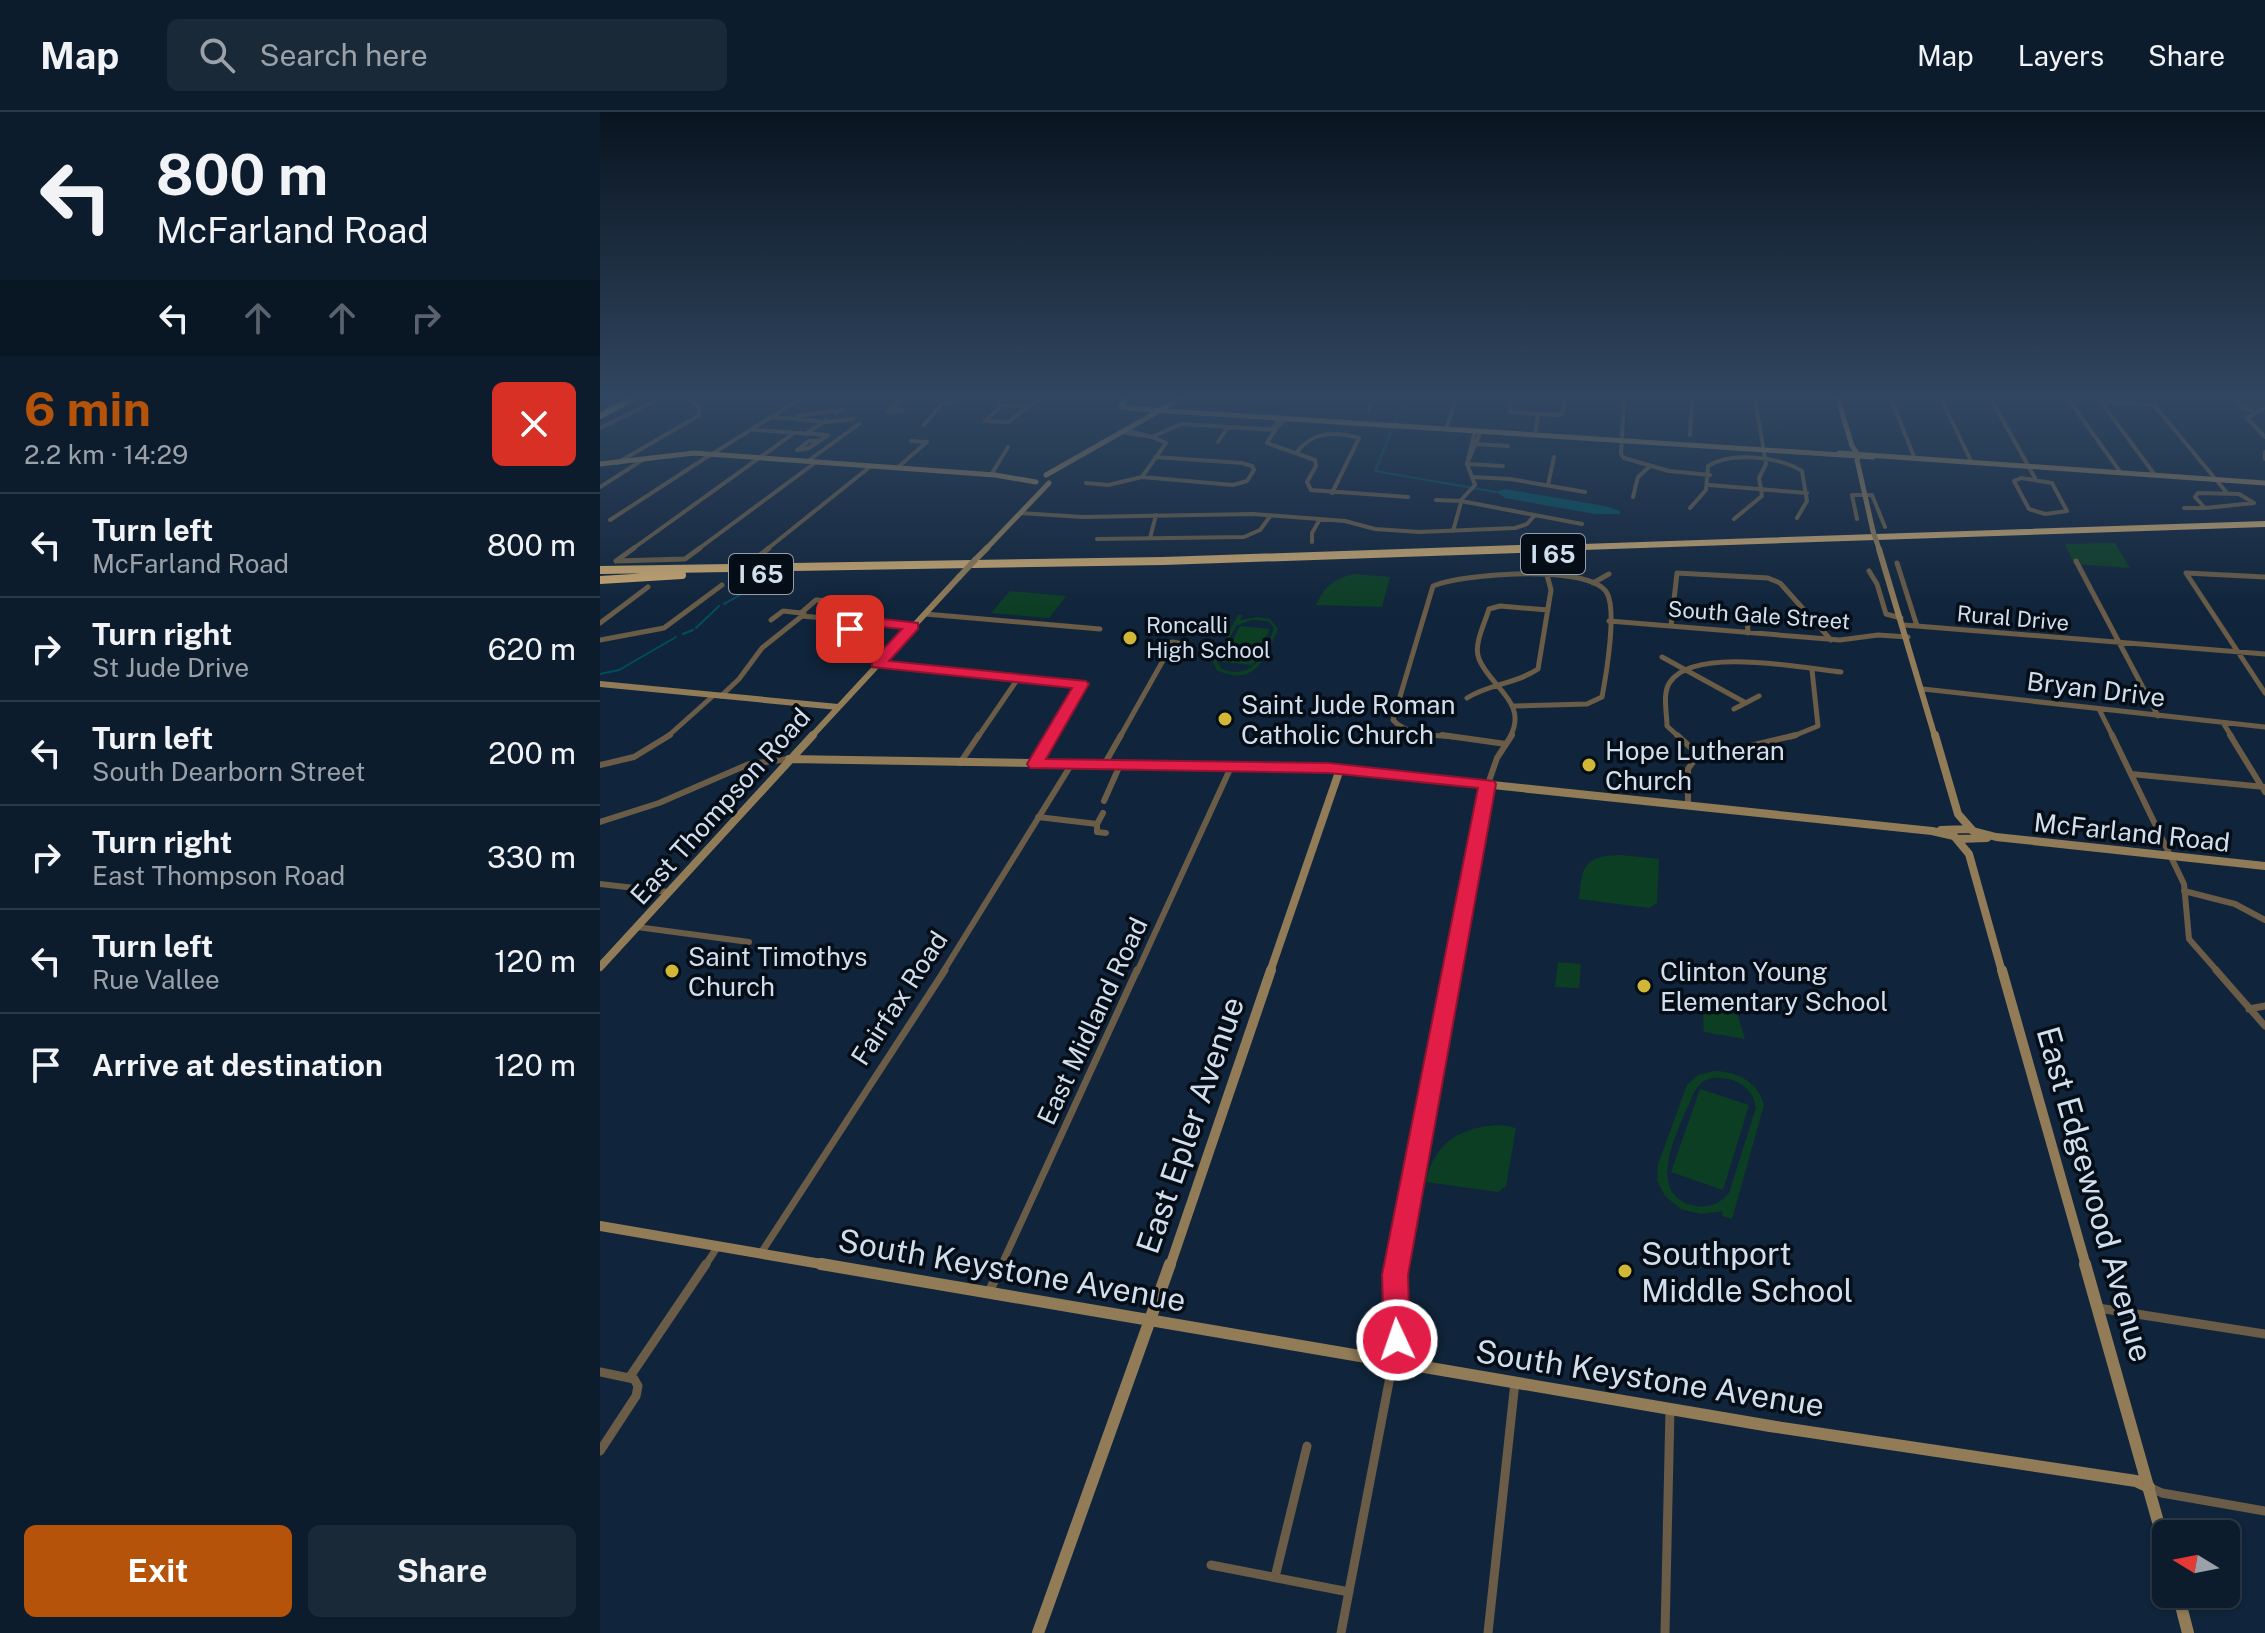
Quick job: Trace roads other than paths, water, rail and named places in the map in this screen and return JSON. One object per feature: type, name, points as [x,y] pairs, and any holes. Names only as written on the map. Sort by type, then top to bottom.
[{"type":"highway","name":"I 65","points":[[600,575],[1162,567],[2265,527]]},
{"type":"highway","name":"I 65","points":[[647,578],[2265,527]]},
{"type":"highway","points":[[600,575],[647,578],[682,575]]},
{"type":"main road","points":[[924,470],[1038,481],[1049,478]]},
{"type":"main road","points":[[877,664],[1058,470]]},
{"type":"main road","points":[[1860,470],[1873,531],[1908,637],[1958,814],[1972,835]]},
{"type":"main road","points":[[2075,470],[2265,483]]},
{"type":"main road","points":[[1034,497],[1038,481]]},
{"type":"main road","name":"East Thompson Road","points":[[601,964],[877,664]]},
{"type":"main road","points":[[600,684],[838,707]]},
{"type":"main road","points":[[789,759],[1340,769],[1972,835]]},
{"type":"main road","name":"East Epler Avenue","points":[[1038,1633],[1151,1320],[1340,769]]},
{"type":"main road","points":[[1955,833],[1958,814]]},
{"type":"main road","points":[[1955,833],[1972,835]]},
{"type":"main road","name":"East Edgewood Avenue","points":[[1955,833],[1969,854],[2158,1520]]},
{"type":"main road","name":"McFarland Road","points":[[1972,835],[2265,866]]},
{"type":"main road","name":"East Edgewood Avenue","points":[[1969,854],[1972,835]]},
{"type":"main road","name":"South Keystone Avenue","points":[[600,1226],[1670,1409],[2136,1481],[2149,1487]]},
{"type":"main road","points":[[2182,1608],[2188,1633]]},
{"type":"street","points":[[600,487],[626,470]]},
{"type":"street","points":[[610,520],[687,470]]},
{"type":"street","points":[[742,470],[616,561],[683,560],[805,470]]},
{"type":"street","points":[[755,559],[866,470]]},
{"type":"street","points":[[991,475],[994,470]]},
{"type":"street","points":[[1142,477],[1147,470]]},
{"type":"street","points":[[1086,483],[1108,485],[1142,477],[1223,486],[1244,483],[1252,475],[1252,470]]},
{"type":"street","points":[[1313,470],[1308,487],[1332,493],[1408,497]]},
{"type":"street","points":[[1332,493],[1344,470]]},
{"type":"street","points":[[1453,531],[1461,501],[1473,487],[1469,470]]},
{"type":"street","points":[[1548,485],[1551,470]]},
{"type":"street","points":[[1633,497],[1638,477],[1645,470]]},
{"type":"street","points":[[1676,470],[1710,475]]},
{"type":"street","points":[[1690,508],[1704,496],[1709,485],[1709,470]]},
{"type":"street","points":[[1734,519],[1759,501],[1762,470]]},
{"type":"street","points":[[1797,518],[1806,506],[1807,493],[1800,470]]},
{"type":"street","points":[[2031,470],[2035,478],[2052,483],[2068,509],[2052,513],[2029,509],[2014,481],[2035,478]]},
{"type":"street","points":[[2151,470],[2155,475]]},
{"type":"street","points":[[2209,470],[2227,493]]},
{"type":"street","points":[[1472,477],[1585,492]]},
{"type":"street","points":[[1709,485],[1807,493]]},
{"type":"street","points":[[1857,519],[1852,495],[1864,493],[1875,497],[1885,527]]},
{"type":"street","points":[[2184,508],[2205,508],[2254,504],[2245,495],[2196,493],[2205,508]]},
{"type":"street","points":[[1436,500],[1461,501],[1582,524]]},
{"type":"street","points":[[1020,513],[1079,517],[1271,515],[1346,521],[1380,529],[1453,531],[1520,527],[1535,515]]},
{"type":"street","points":[[1150,538],[1156,515]]},
{"type":"street","points":[[1097,539],[1244,537],[1259,531],[1271,515]]},
{"type":"street","points":[[1312,542],[1312,533],[1320,519]]},
{"type":"street","points":[[2076,561],[2158,716]]},
{"type":"street","points":[[1897,563],[1917,626]]},
{"type":"street","points":[[1671,626],[1675,575],[1687,571],[1774,579],[1831,640]]},
{"type":"street","points":[[1869,571],[1876,580],[1886,614],[1902,621]]},
{"type":"street","points":[[2265,577],[2186,572],[2265,693]]},
{"type":"street","points":[[1593,583],[1609,574]]},
{"type":"street","points":[[1467,698],[1478,690],[1528,676],[1538,669],[1551,588],[1547,575]]},
{"type":"street","points":[[1506,744],[1408,731],[1393,720],[1436,584],[1452,579],[1547,575],[1569,576],[1593,583],[1609,597],[1601,698],[1587,704],[1514,706]]},
{"type":"street","points":[[600,623],[647,578]]},
{"type":"street","points":[[600,640],[664,628],[722,585]]},
{"type":"street","points":[[600,765],[625,761],[655,748],[739,679],[762,648],[816,600],[841,602]]},
{"type":"street","points":[[874,606],[850,629],[868,631],[877,622]]},
{"type":"street","points":[[1341,1633],[1398,1331],[1395,1275],[1488,784],[1497,758],[1516,725],[1514,706],[1483,668],[1478,653],[1486,612],[1500,606],[1548,610]]},
{"type":"street","points":[[771,620],[783,611],[913,626]]},
{"type":"street","points":[[1742,611],[1747,616],[1748,633]]},
{"type":"street","points":[[925,614],[1100,629]]},
{"type":"street","name":"South Gale Street","points":[[1609,621],[1831,640],[1878,635],[1908,637]]},
{"type":"street","name":"Rural Drive","points":[[1902,621],[1917,626],[2265,654]]},
{"type":"street","points":[[1177,642],[1186,646],[1181,655],[1165,657],[1157,652],[1164,644],[1177,642]]},
{"type":"street","points":[[1104,765],[1165,657]]},
{"type":"street","points":[[1662,657],[1746,703]]},
{"type":"street","points":[[1701,757],[1674,735],[1667,725],[1668,686],[1674,677],[1685,670],[1715,662],[1841,672]]},
{"type":"street","points":[[877,664],[1081,684],[1036,764]]},
{"type":"street","points":[[1688,805],[1688,769],[1691,762],[1701,757],[1789,738],[1818,725],[1812,670]]},
{"type":"street","points":[[960,763],[1019,677]]},
{"type":"street","name":"Bryan Drive","points":[[1923,689],[2265,727]]},
{"type":"street","points":[[1734,709],[1759,696]]},
{"type":"street","points":[[2100,711],[2184,891],[2186,932],[2191,942],[2265,1026]]},
{"type":"street","points":[[2223,723],[2264,789]]},
{"type":"street","points":[[600,822],[681,795],[749,764],[789,759]]},
{"type":"street","name":"Fairfax Road","points":[[761,1253],[944,971],[1071,765]]},
{"type":"street","points":[[1104,801],[1120,765]]},
{"type":"street","name":"East Midland Road","points":[[989,1292],[1231,767]]},
{"type":"street","points":[[2131,774],[2264,789]]},
{"type":"street","points":[[1103,813],[1097,824],[1097,832],[1106,833]]},
{"type":"street","points":[[1038,817],[1097,824]]},
{"type":"street","points":[[600,884],[669,892]]},
{"type":"street","points":[[2184,891],[2244,907],[2265,920]]},
{"type":"street","points":[[637,927],[749,942]]},
{"type":"street","points":[[2249,1009],[2265,1006]]},
{"type":"street","points":[[629,1378],[718,1246]]},
{"type":"street","points":[[2098,1308],[2265,1334]]},
{"type":"street","points":[[600,1372],[629,1378],[637,1382],[638,1391],[600,1451]]},
{"type":"street","points":[[1488,1633],[1515,1382]]},
{"type":"street","points":[[1665,1633],[1670,1409]]},
{"type":"street","points":[[1275,1577],[1307,1446]]},
{"type":"street","name":"South Keystone Avenue","points":[[2149,1487],[2162,1493],[2265,1511]]},
{"type":"street","points":[[1211,1565],[1349,1592]]},
{"type":"waterway","points":[[1375,470],[1496,492]]},
{"type":"waterway","points":[[724,604],[763,582]]},
{"type":"waterway","points":[[696,628],[719,606]]},
{"type":"waterway","points":[[683,634],[693,630]]},
{"type":"waterway","points":[[600,674],[619,670],[676,637]]},
{"type":"place","name":"Roncalli High School","points":[[1130,638]]},
{"type":"place","name":"Saint Jude Roman Catholic Church","points":[[1225,719]]},
{"type":"place","name":"Hope Lutheran Church","points":[[1589,765]]},
{"type":"place","name":"Saint Timothys Church","points":[[672,971]]},
{"type":"place","name":"Clinton Young Elementary School","points":[[1644,986]]},
{"type":"place","name":"Southport Middle School","points":[[1625,1271]]}]
